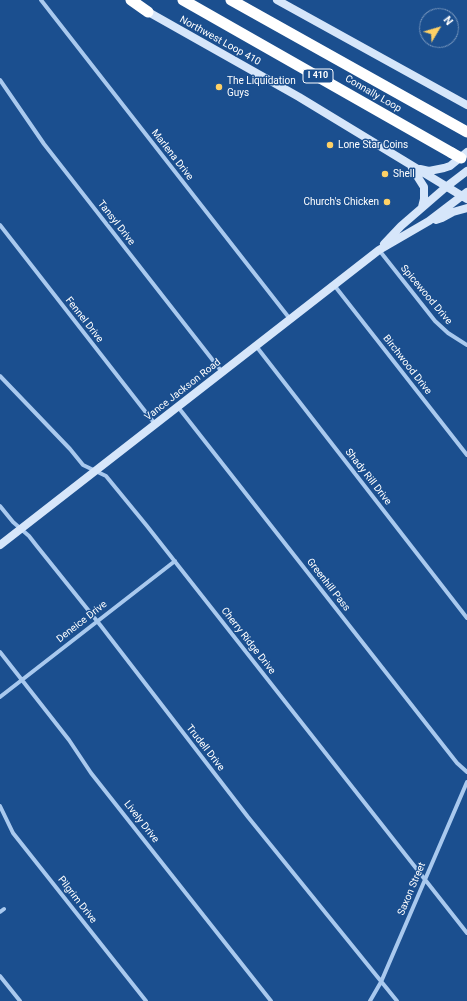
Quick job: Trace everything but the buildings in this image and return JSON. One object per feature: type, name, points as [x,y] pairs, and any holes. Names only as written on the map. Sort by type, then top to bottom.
[{"type":"highway","points":[[131,0],[148,12]]},
{"type":"highway","name":"Connally Loop","points":[[183,0],[463,157]]},
{"type":"highway","name":"Connally Loop","points":[[231,0],[467,132]]},
{"type":"main road","name":"Northwest Loop 410","points":[[127,0],[299,97],[446,187],[465,196]]},
{"type":"main road","points":[[277,0],[467,105]]},
{"type":"main road","points":[[413,167],[429,171],[450,166],[463,157]]},
{"type":"main road","points":[[413,167],[424,187],[422,207]]},
{"type":"main road","name":"Vance Jackson Road","points":[[0,545],[156,425],[378,250],[422,207],[467,171]]},
{"type":"main road","name":"Vance Jackson Road","points":[[378,250],[429,221],[465,196]]},
{"type":"main road","points":[[429,221],[442,218],[453,212],[467,208]]},
{"type":"street","name":"Marlena Drive","points":[[41,0],[290,320]]},
{"type":"street","name":"Tansyl Drive","points":[[0,80],[44,144],[222,373]]},
{"type":"street","name":"Fennel Drive","points":[[0,225],[156,425]]},
{"type":"street","name":"Spicewood Drive","points":[[378,250],[441,328],[467,345]]},
{"type":"street","name":"Birchwood Drive","points":[[334,285],[467,455]]},
{"type":"street","name":"Shady Rill Drive","points":[[256,346],[467,618]]},
{"type":"street","name":"Cherry Ridge Drive","points":[[0,376],[47,424],[83,465],[106,476],[175,561],[467,933]]},
{"type":"street","name":"Greenhill Pass","points":[[178,407],[457,763],[467,772]]},
{"type":"street","name":"Trudell Drive","points":[[0,506],[13,522],[36,545],[97,621],[248,817],[396,1001]]},
{"type":"street","name":"Deneice Drive","points":[[0,697],[175,561]]},
{"type":"street","name":"Lively Drive","points":[[0,652],[69,740],[92,773],[271,1001]]},
{"type":"street","name":"Saxon Street","points":[[370,1001],[381,982],[467,782]]},
{"type":"street","name":"Pilgrim Drive","points":[[0,806],[13,833],[146,1001]]},
{"type":"street","points":[[0,912],[4,909]]},
{"type":"street","points":[[0,976],[20,1001]]},
{"type":"place","name":"The Liquidation Guys","points":[[219,87]]},
{"type":"place","name":"Lone Star Coins","points":[[330,145]]},
{"type":"place","name":"Shell","points":[[385,174]]},
{"type":"place","name":"Church's Chicken","points":[[387,202]]}]
